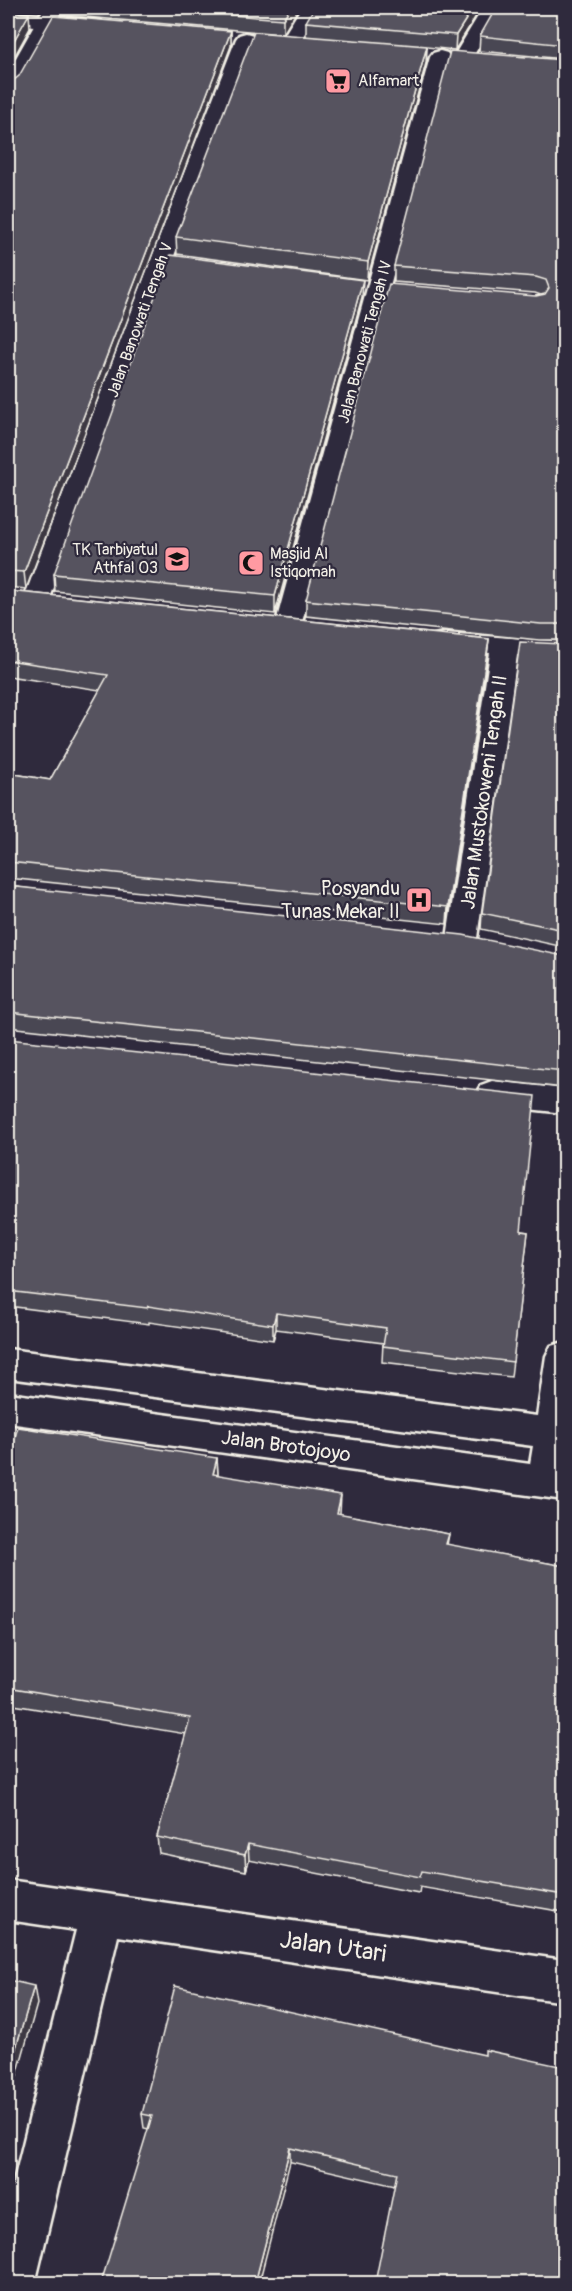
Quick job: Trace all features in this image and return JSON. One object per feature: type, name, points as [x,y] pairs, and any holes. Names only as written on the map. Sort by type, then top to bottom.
[{"type":"street","points":[[290,42],[310,8]]},
{"type":"street","name":"Jalan Banowati Tengah IV","points":[[288,626],[440,57],[469,45],[485,23],[492,8]]},
{"type":"street","points":[[8,89],[50,14]]},
{"type":"street","points":[[8,18],[50,14],[116,27]]},
{"type":"street","points":[[222,37],[313,44]]},
{"type":"street","name":"Jalan Banowati Tengah V","points":[[8,597],[48,602],[161,261],[246,39]]},
{"type":"street","points":[[440,57],[485,61]]},
{"type":"street","points":[[161,261],[184,264]]},
{"type":"street","points":[[425,639],[564,650]]},
{"type":"street","name":"Jalan Mustokoweni Tengah II","points":[[462,939],[505,646]]},
{"type":"street","points":[[458,1089],[564,1101]]},
{"type":"street","points":[[555,1482],[564,1356]]},
{"type":"street","points":[[8,1363],[559,1434]]},
{"type":"street","name":"Jalan Brotojoyo","points":[[8,1408],[555,1482]]},
{"type":"street","name":"Jalan Utari","points":[[8,1899],[564,1981]]},
{"type":"street","points":[[11,2283],[102,1913]]},
{"type":"building","points":[[144,8],[290,8],[283,19]]},
{"type":"building","points":[[314,8],[473,8],[456,35],[306,22]]},
{"type":"building","points":[[496,8],[564,8],[564,45],[480,36]]},
{"type":"building","points":[[8,12],[29,14],[8,51]]},
{"type":"building","points":[[53,16],[231,31],[24,572],[8,571],[8,82],[19,76]]},
{"type":"building","points":[[254,32],[427,46],[368,262],[176,237]]},
{"type":"building","points":[[450,51],[564,60],[564,624],[541,624],[306,600],[389,284],[536,296],[545,294],[549,288],[546,280],[536,277],[394,266]]},
{"type":"building","points":[[170,255],[363,280],[275,596],[54,574]]},
{"type":"building","points":[[8,591],[489,639],[448,907],[8,862],[8,773],[50,780],[108,675],[8,660]]},
{"type":"building","points":[[520,642],[564,644],[564,930],[482,913]]},
{"type":"building","points":[[8,886],[463,935],[564,956],[564,1071],[8,1012]]},
{"type":"building","points":[[8,1039],[535,1096],[521,1231],[528,1232],[513,1362],[383,1346],[386,1328],[276,1313],[273,1325],[148,1306],[147,1308],[8,1291]]},
{"type":"building","points":[[18,1427],[217,1458],[213,1474],[341,1495],[337,1513],[449,1534],[446,1544],[564,1566],[564,1895],[422,1871],[420,1877],[248,1844],[245,1855],[157,1837],[190,1718],[8,1687],[8,1460]]},
{"type":"building","points":[[8,1980],[34,1986],[8,2075]]},
{"type":"building","points":[[175,1986],[485,2055],[485,2050],[564,2067],[564,2246],[558,2283],[375,2283],[397,2173],[290,2148],[255,2283],[101,2283],[152,2116],[142,2114]]},
{"type":"place","name":"Alfamart","points":[[338,81]]},
{"type":"place","name":"TK Tarbiyatul Athfal 03","points":[[177,559]]},
{"type":"place","name":"Masjid Al Istiqomah","points":[[251,563]]},
{"type":"place","name":"Posyandu Tunas Mekar II","points":[[419,900]]}]
